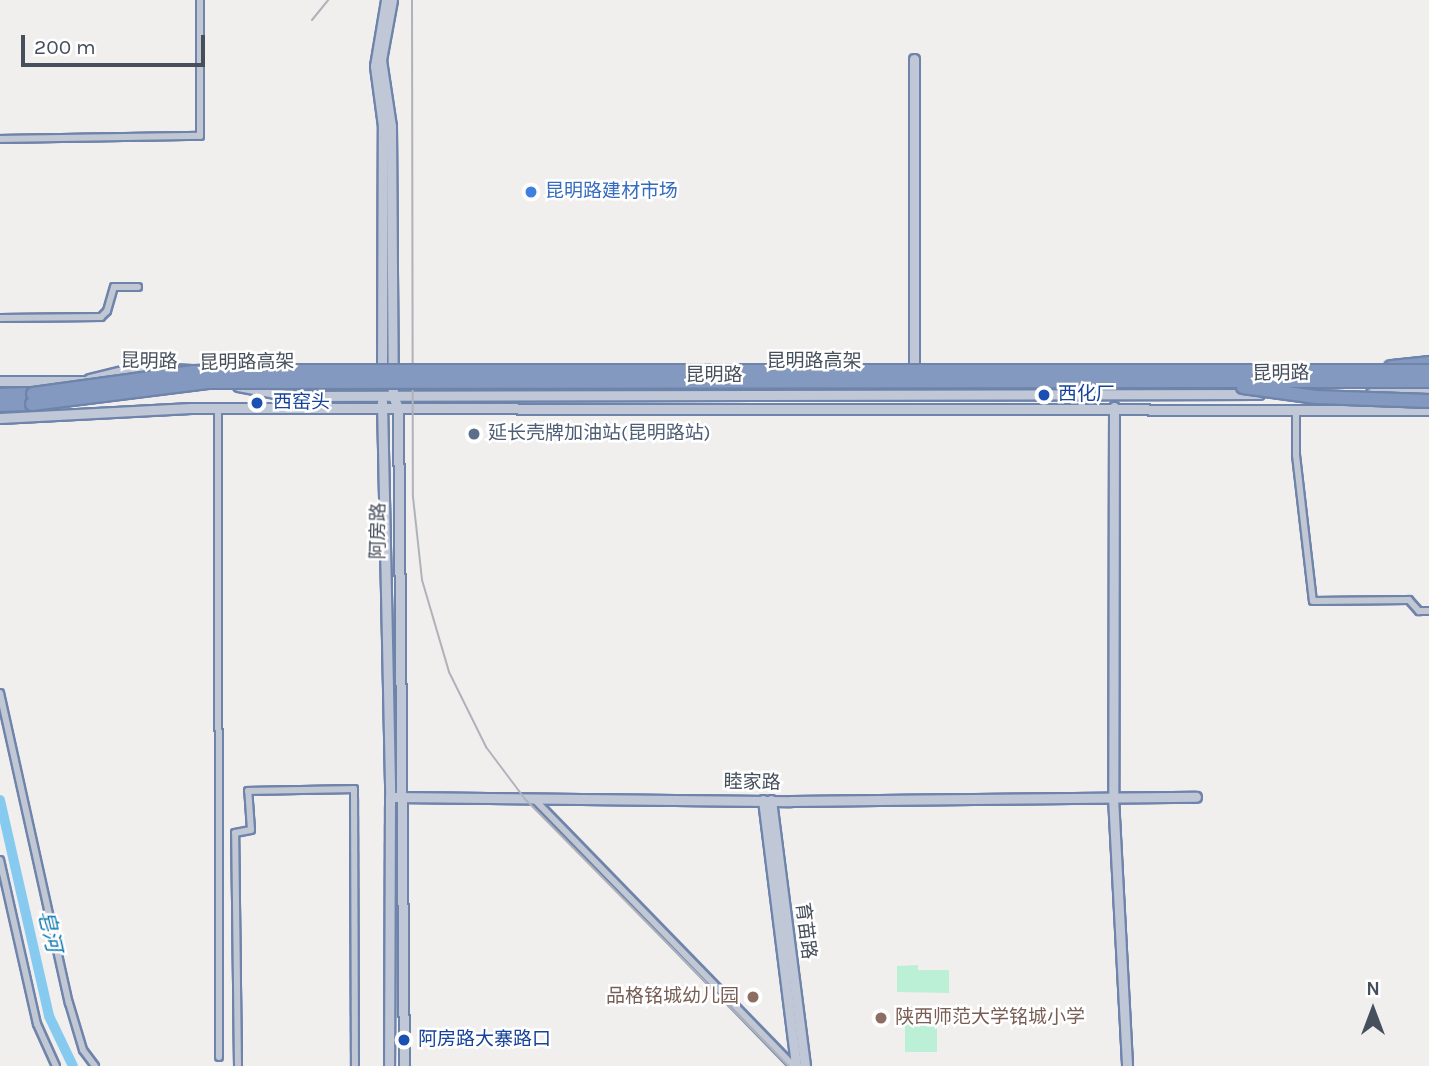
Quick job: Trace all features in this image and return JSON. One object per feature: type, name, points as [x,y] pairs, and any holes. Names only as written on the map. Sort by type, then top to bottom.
[{"type":"highway","points":[[1359,371],[1429,363]]},
{"type":"highway","name":"昆明路高架","points":[[32,399],[214,372],[1429,371]]},
{"type":"highway","points":[[1201,381],[1316,397],[1429,401]]},
{"type":"highway","name":"昆明路高架","points":[[32,399],[208,382],[1429,381]]},
{"type":"highway","points":[[0,396],[32,399]]},
{"type":"highway","points":[[0,405],[32,399]]},
{"type":"main road","name":"阿房路","points":[[386,0],[375,66],[383,126],[383,464],[404,1066]]},
{"type":"main road","name":"阿房路","points":[[388,1066],[398,408],[393,396],[391,126],[381,60],[392,0]]},
{"type":"main road","points":[[913,408],[914,59]]},
{"type":"main road","points":[[81,381],[161,366],[186,368],[230,384]]},
{"type":"main road","name":"昆明路","points":[[0,381],[230,384],[275,395],[382,396],[1429,393]]},
{"type":"main road","name":"昆明路","points":[[0,418],[218,408],[1429,410]]},
{"type":"main road","points":[[1114,408],[1113,797],[1127,1066]]},
{"type":"main road","points":[[383,464],[398,464]]},
{"type":"main road","name":"睦家路","points":[[394,797],[767,800],[1196,797]]},
{"type":"main road","name":"育苗路","points":[[767,800],[795,1066]]},
{"type":"main road","name":"育苗路","points":[[767,800],[805,1066]]},
{"type":"street","points":[[0,139],[200,136],[200,0]]},
{"type":"street","points":[[0,318],[101,317],[107,311],[114,287],[138,287]]},
{"type":"street","points":[[218,408],[219,1057]]},
{"type":"street","points":[[1296,409],[1296,455],[1313,601],[1409,600],[1419,611],[1429,611]]},
{"type":"street","points":[[0,693],[69,1003],[83,1049],[95,1066]]},
{"type":"street","points":[[238,1066],[234,832],[251,830],[248,791],[354,789],[355,1066]]},
{"type":"street","points":[[534,799],[795,1066]]},
{"type":"street","points":[[0,860],[37,1024],[56,1066]]},
{"type":"green space","points":[[918,965],[918,970],[949,970],[949,993],[897,992],[897,966]]},
{"type":"green space","points":[[905,1006],[937,1006],[937,1052],[905,1052]]},
{"type":"waterway","name":"皂河","points":[[0,800],[49,1016],[73,1066]]},
{"type":"railway","points":[[312,20],[328,0]]},
{"type":"railway","points":[[412,0],[413,497],[422,580],[449,672],[486,747],[525,799],[788,1066]]},
{"type":"place","name":"昆明路建材市场","points":[[531,192]]},
{"type":"place","name":"西化厂","points":[[1044,395]]},
{"type":"place","name":"西窑头","points":[[257,403]]},
{"type":"place","name":"延长壳牌加油站(昆明路站)","points":[[474,434]]},
{"type":"place","name":"品格铭城幼儿园","points":[[753,997]]},
{"type":"place","name":"陕西师范大学铭城小学","points":[[881,1018]]},
{"type":"place","name":"阿房路大寨路口","points":[[404,1040]]}]
